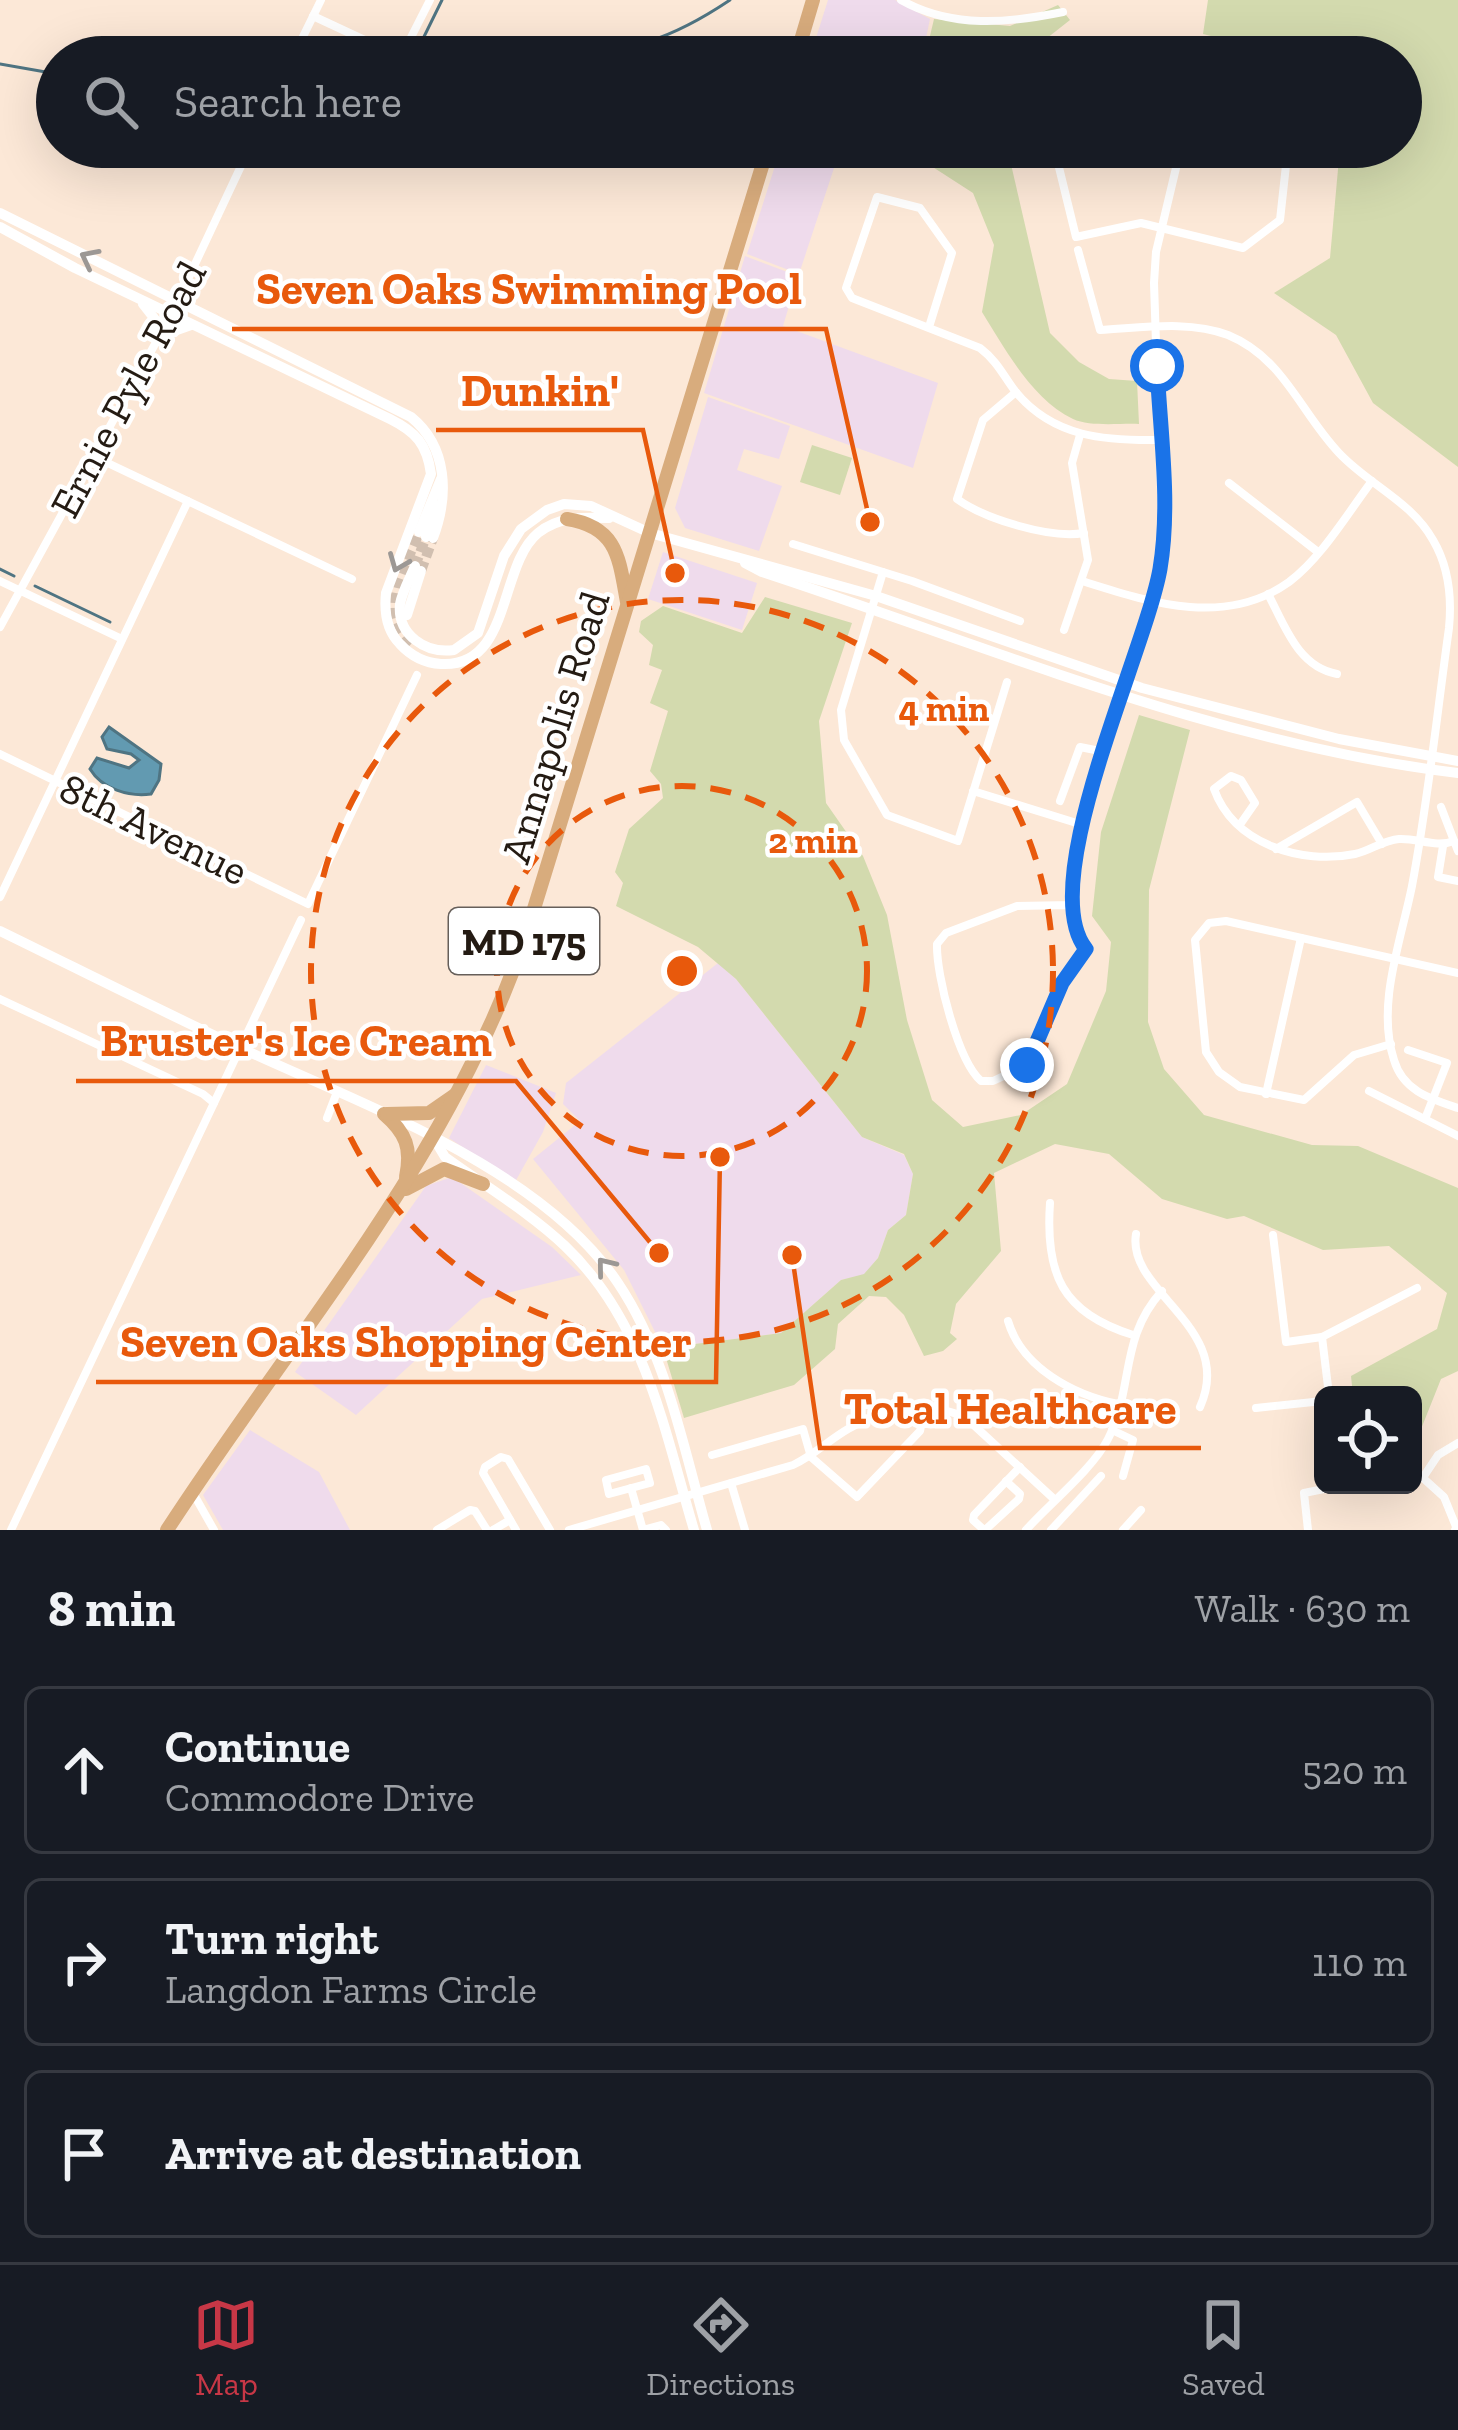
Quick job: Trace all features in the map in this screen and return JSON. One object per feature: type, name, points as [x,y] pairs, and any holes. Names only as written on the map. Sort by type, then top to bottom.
[{"type":"main road","points":[[802,36],[813,0]]},
{"type":"main road","name":"Annapolis Road","points":[[167,1530],[401,1191],[434,1139],[500,1007],[762,168]]},
{"type":"main road","points":[[567,519],[586,522],[613,544],[627,605]]},
{"type":"main road","points":[[384,1114],[429,1113],[459,1092]]},
{"type":"main road","points":[[384,1114],[397,1125],[408,1146],[401,1191]]},
{"type":"main road","points":[[401,1191],[444,1168],[483,1184]]},
{"type":"street","points":[[303,36],[321,0]]},
{"type":"street","points":[[412,36],[430,0]]},
{"type":"street","points":[[901,0],[932,13],[982,22],[1063,12]]},
{"type":"street","points":[[313,16],[356,36]]},
{"type":"street","name":"Ernie Pyle Road","points":[[0,627],[175,308],[240,168]]},
{"type":"street","points":[[1059,168],[1076,237],[1131,224],[1162,226],[1243,248],[1280,220],[1286,168]]},
{"type":"street","points":[[1071,905],[1017,905],[946,933],[937,944],[950,1014],[976,1077],[993,1081],[1027,1065],[1062,983],[1086,949],[1074,930],[1071,874],[1152,602],[1164,535],[1154,283],[1176,168]]},
{"type":"street","points":[[929,327],[952,253],[920,208],[877,197],[852,266],[848,293],[929,327],[962,340],[996,360],[1016,392],[1038,413],[1080,435],[1111,441],[1161,440]]},
{"type":"street","points":[[0,213],[175,308],[411,417],[435,445],[441,479],[443,504],[426,536]]},
{"type":"street","points":[[0,227],[137,297],[175,308],[195,324],[390,418],[419,437],[431,474],[384,607],[393,636],[414,656],[448,664],[482,648],[526,546],[542,529],[567,519],[618,519]]},
{"type":"street","points":[[1078,250],[1100,330],[1203,328],[1254,348],[1289,382],[1339,452],[1420,520],[1433,540],[1447,575],[1451,613],[1419,841],[1389,1008],[1391,1044],[1405,1081],[1434,1100],[1458,1108]]},
{"type":"street","points":[[137,297],[154,318],[160,336],[195,324]]},
{"type":"street","points":[[1016,392],[983,420],[957,499],[1056,536],[1084,532]]},
{"type":"street","points":[[1064,630],[1088,560],[1072,463],[1080,435]]},
{"type":"street","points":[[94,457],[352,579]]},
{"type":"street","points":[[1082,581],[1152,602],[1215,608],[1268,594],[1290,581],[1318,552],[1372,481]]},
{"type":"street","points":[[1229,483],[1318,552]]},
{"type":"street","points":[[0,896],[188,501]]},
{"type":"street","points":[[418,568],[407,618],[426,648],[454,650],[478,633],[504,556],[520,529],[564,504],[591,506],[650,533],[742,561],[764,563],[1230,726],[1458,773]]},
{"type":"street","points":[[793,544],[1020,621]]},
{"type":"street","points":[[883,572],[842,710],[848,748],[881,808],[894,820],[958,841],[1007,682]]},
{"type":"street","points":[[0,581],[122,639]]},
{"type":"street","points":[[1268,594],[1310,663],[1337,674]]},
{"type":"street","name":"8th Avenue","points":[[0,754],[308,904],[418,675]]},
{"type":"street","points":[[1060,801],[1080,747],[1105,752]]},
{"type":"street","points":[[1430,764],[1458,761]]},
{"type":"street","points":[[1239,826],[1255,803],[1241,780],[1231,776],[1214,789],[1239,826],[1276,849],[1308,856],[1345,856],[1395,839],[1456,846],[1441,807]]},
{"type":"street","points":[[974,791],[1082,825]]},
{"type":"street","points":[[1276,849],[1357,802],[1382,844]]},
{"type":"street","points":[[1443,845],[1438,877],[1458,881]]},
{"type":"street","points":[[11,1530],[301,920]]},
{"type":"street","points":[[1391,1044],[1354,1055],[1304,1100],[1266,1095],[1229,1080],[1206,1052],[1195,940],[1203,926],[1221,920],[1458,973]]},
{"type":"street","points":[[0,931],[434,1139],[537,1201],[582,1239],[613,1275],[652,1345],[690,1495],[694,1530]]},
{"type":"street","points":[[1266,1095],[1301,938]]},
{"type":"street","points":[[0,998],[214,1103]]},
{"type":"street","points":[[1408,1050],[1447,1064],[1425,1119]]},
{"type":"street","points":[[1369,1091],[1458,1136]]},
{"type":"street","points":[[327,1118],[337,1092]]},
{"type":"street","points":[[434,1139],[445,1157],[561,1243],[607,1295],[643,1361],[706,1530]]},
{"type":"street","points":[[1050,1203],[1051,1259],[1066,1293],[1097,1321],[1133,1336]]},
{"type":"street","points":[[1136,1234],[1139,1263],[1184,1317],[1200,1350],[1207,1388],[1199,1407]]},
{"type":"street","points":[[1274,1235],[1286,1342],[1322,1337],[1418,1288]]},
{"type":"street","points":[[1026,1530],[1099,1452],[1112,1430],[1133,1336],[1162,1291]]},
{"type":"street","points":[[1008,1321],[1019,1346],[1059,1382],[1087,1397],[1118,1404]]},
{"type":"street","points":[[1322,1337],[1325,1386]]},
{"type":"street","points":[[1256,1408],[1314,1400]]},
{"type":"street","points":[[569,1530],[812,1457],[861,1424],[925,1408],[949,1410],[966,1418],[1054,1499]]},
{"type":"street","points":[[712,1455],[803,1429],[812,1457],[857,1497],[920,1432],[925,1408]]},
{"type":"street","points":[[1112,1430],[1133,1440],[1123,1477]]},
{"type":"street","points":[[1457,1530],[1444,1497],[1424,1476],[1438,1455],[1458,1443]]},
{"type":"street","points":[[516,1530],[483,1473],[501,1457],[508,1459],[550,1530]]},
{"type":"street","points":[[1006,1481],[1019,1498],[991,1529],[984,1530],[973,1520],[974,1515],[1006,1481],[1020,1467]]},
{"type":"street","points":[[646,1469],[650,1483],[632,1488],[609,1494],[606,1480],[646,1469]]},
{"type":"street","points":[[1051,1530],[1101,1475]]},
{"type":"street","points":[[731,1483],[745,1530]]},
{"type":"street","points":[[632,1488],[643,1530],[661,1525],[665,1530]]},
{"type":"street","points":[[1308,1530],[1304,1492],[1314,1490]]},
{"type":"street","points":[[192,1491],[214,1530]]},
{"type":"street","points":[[436,1530],[470,1510],[490,1530],[510,1520]]},
{"type":"street","points":[[1124,1530],[1141,1510]]},
{"type":"shaded area","points":[[828,0],[895,0],[930,19],[926,36],[817,36]]},
{"type":"shaded area","points":[[774,168],[834,168],[799,274],[747,254]]},
{"type":"shaded area","points":[[745,256],[798,276],[783,326],[938,383],[913,468],[704,393]]},
{"type":"shaded area","points":[[708,397],[790,426],[779,459],[744,449],[737,470],[782,486],[759,551],[685,528],[675,508]]},
{"type":"shaded area","points":[[663,552],[757,583],[742,630],[648,599]]},
{"type":"shaded area","points":[[718,963],[736,979],[862,1137],[904,1155],[913,1174],[906,1215],[888,1230],[878,1258],[864,1275],[841,1280],[781,1333],[663,1348],[624,1270],[533,1159],[580,1121],[563,1104],[566,1083]]},
{"type":"shaded area","points":[[486,1065],[556,1093],[543,1132],[515,1182],[449,1138]]},
{"type":"shaded area","points":[[452,1177],[552,1247],[581,1275],[482,1299],[356,1415],[295,1372],[426,1186]]},
{"type":"shaded area","points":[[250,1430],[319,1472],[350,1530],[223,1530],[203,1495]]},
{"type":"green space","points":[[1208,0],[1458,0],[1458,467],[1373,403],[1336,335],[1274,293],[1330,258],[1338,168],[1422,168],[1422,36],[1203,34]]},
{"type":"green space","points":[[1058,5],[1070,20],[1050,36],[930,36],[934,19],[1010,26]]},
{"type":"green space","points":[[934,168],[1012,168],[1050,333],[1079,362],[1109,379],[1137,381],[1139,424],[1073,419],[1045,399],[1021,372],[982,312],[994,245],[973,193]]},
{"type":"green space","points":[[812,445],[852,458],[840,495],[800,482]]},
{"type":"green space","points":[[765,597],[852,623],[819,721],[826,803],[863,856],[887,915],[907,1020],[932,1100],[963,1127],[1021,1115],[1067,1084],[1106,991],[1111,942],[1092,916],[1101,832],[1139,715],[1190,730],[1149,890],[1148,1022],[1164,1069],[1204,1115],[1312,1145],[1358,1146],[1458,1188],[1458,1371],[1441,1379],[1422,1426],[1422,1386],[1352,1386],[1351,1376],[1437,1329],[1447,1293],[1389,1246],[1323,1250],[1244,1216],[1227,1219],[1162,1199],[1109,1154],[1055,1144],[994,1173],[1001,1251],[956,1304],[950,1333],[957,1339],[943,1351],[924,1356],[904,1315],[886,1297],[869,1296],[838,1324],[835,1349],[794,1385],[684,1418],[663,1348],[781,1333],[841,1280],[864,1274],[878,1258],[888,1230],[906,1215],[913,1174],[904,1154],[862,1137],[736,979],[698,947],[616,906],[623,883],[615,872],[629,829],[663,798],[661,784],[650,771],[668,711],[650,703],[662,670],[649,665],[653,645],[639,632],[641,621],[663,606],[742,633]]},
{"type":"water","points":[[109,727],[161,764],[151,794],[117,790],[90,769],[97,758],[129,768],[139,760],[107,749],[102,737]]},
{"type":"waterway","points":[[424,36],[442,0]]},
{"type":"waterway","points":[[661,36],[730,0]]},
{"type":"waterway","points":[[0,64],[36,70]]},
{"type":"waterway","points":[[0,569],[14,576]]},
{"type":"waterway","points":[[35,586],[110,622]]},
{"type":"tunnel","points":[[412,643],[396,618],[395,604],[419,532]]},
{"type":"tunnel","points":[[415,566],[426,537]]},
{"type":"tunnel","points":[[421,571],[433,538]]},
{"type":"place","name":"Seven Oaks Swimming Pool","points":[[870,522]]},
{"type":"place","name":"Dunkin'","points":[[675,573]]},
{"type":"place","name":"Seven Oaks Shopping Center","points":[[720,1157]]},
{"type":"place","name":"Bruster's Ice Cream","points":[[659,1253]]},
{"type":"place","name":"Total Healthcare","points":[[792,1255]]},
{"type":"route","points":[[1027,1065],[1062,983],[1086,949],[1071,914],[1074,854],[1160,570],[1164,517],[1157,366]]}]
